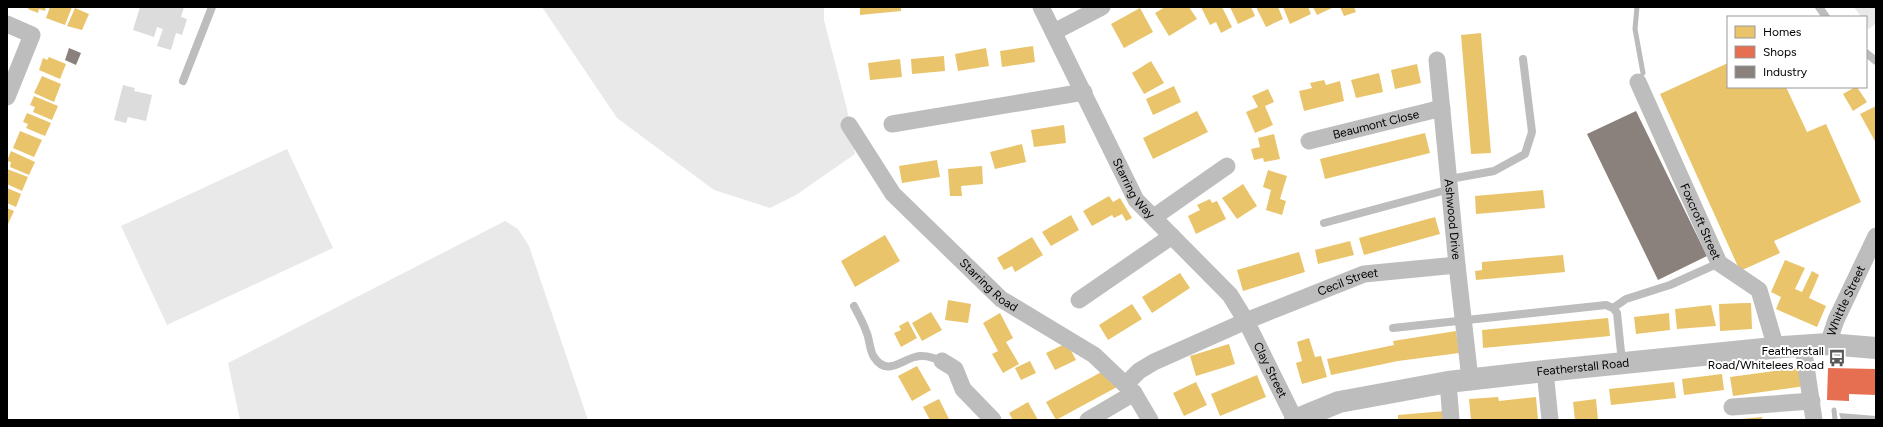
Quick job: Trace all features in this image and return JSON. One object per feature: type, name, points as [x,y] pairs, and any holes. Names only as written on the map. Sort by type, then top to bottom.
[{"type":"highway","name":"Featherstall Road","points":[[1295,420],[1339,402],[1470,379],[1828,344],[1876,348]]},
{"type":"street","name":"Starring Way","points":[[1041,7],[1136,200],[1230,295],[1246,321]]},
{"type":"street","points":[[1054,32],[1102,7]]},
{"type":"street","points":[[7,24],[32,35],[7,96]]},
{"type":"street","name":"Ashwood Drive","points":[[1437,60],[1457,265],[1470,379]]},
{"type":"street","name":"Foxcroft Street","points":[[1638,82],[1719,263],[1759,290],[1776,348]]},
{"type":"street","points":[[892,124],[1084,92]]},
{"type":"street","name":"Beaumont Close","points":[[1309,141],[1442,108]]},
{"type":"street","name":"Starring Road","points":[[849,125],[893,194],[1001,299],[1094,355],[1130,389],[1150,420]]},
{"type":"street","points":[[1154,217],[1227,166]]},
{"type":"street","points":[[1079,300],[1172,236]]},
{"type":"street","name":"Whittle Street","points":[[1828,344],[1836,320],[1876,236]]},
{"type":"street","name":"Cecil Street","points":[[1088,420],[1130,389],[1139,371],[1154,362],[1246,321],[1364,274],[1457,265]]},
{"type":"street","name":"Clay Street","points":[[1246,321],[1295,420]]},
{"type":"street","points":[[1804,346],[1814,420]]},
{"type":"street","points":[[942,361],[955,369],[963,390],[993,420]]},
{"type":"street","points":[[1545,371],[1550,420]]},
{"type":"street","points":[[1448,382],[1451,420]]},
{"type":"street","points":[[1732,407],[1812,401]]},
{"type":"lane","points":[[183,81],[212,7]]},
{"type":"lane","points":[[1819,7],[1825,16]]},
{"type":"lane","points":[[1867,54],[1876,61]]},
{"type":"lane","points":[[1324,223],[1494,171],[1525,154],[1532,132],[1523,59]]},
{"type":"lane","points":[[1613,308],[1626,299],[1670,285],[1719,263]]},
{"type":"lane","points":[[1393,328],[1593,305],[1606,305],[1613,308],[1617,313],[1622,363]]},
{"type":"lane","points":[[854,306],[866,331],[872,352],[879,363],[884,366],[895,366],[914,357],[922,356],[931,357],[942,361]]},
{"type":"shaded area","points":[[542,7],[824,7],[824,20],[847,109],[855,154],[796,195],[770,208],[714,190],[617,118]]},
{"type":"shaded area","points":[[1854,7],[1876,7],[1876,23],[1869,29],[1867,26],[1867,16],[1860,16]]},
{"type":"shaded area","points":[[287,149],[333,248],[167,325],[121,226]]},
{"type":"shaded area","points":[[505,221],[518,229],[529,246],[588,420],[240,420],[228,363]]},
{"type":"shaded area","points":[[1839,413],[1876,416],[1876,420],[1841,420]]},
{"type":"building: Homes","points":[[29,7],[46,7],[45,11],[39,9],[38,13],[28,9]]},
{"type":"building: Homes","points":[[50,7],[72,7],[65,25],[46,18]]},
{"type":"building: Homes","points":[[860,7],[901,7],[901,11],[860,15]]},
{"type":"building: Homes","points":[[1165,7],[1189,7],[1197,19],[1169,36],[1155,13]]},
{"type":"building: Homes","points":[[1201,7],[1222,7],[1232,27],[1221,33],[1216,22],[1210,25]]},
{"type":"building: Homes","points":[[1230,7],[1251,7],[1255,16],[1238,24]]},
{"type":"building: Homes","points":[[1256,7],[1278,7],[1283,19],[1266,27]]},
{"type":"building: Homes","points":[[1283,7],[1308,7],[1311,14],[1290,24]]},
{"type":"building: Homes","points":[[1313,7],[1334,7],[1317,15]]},
{"type":"building: Homes","points":[[1340,7],[1354,7],[1356,12],[1344,16]]},
{"type":"building: Homes","points":[[75,8],[89,14],[82,30],[67,26]]},
{"type":"building: Homes","points":[[1140,8],[1153,32],[1124,48],[1111,24]]},
{"type":"building: Homes","points":[[1481,33],[1491,153],[1471,154],[1461,35]]},
{"type":"building: Homes","points":[[1033,46],[1035,62],[1002,67],[1000,51]]},
{"type":"building: Homes","points":[[986,48],[989,66],[958,71],[955,54]]},
{"type":"building: Homes","points":[[944,56],[945,71],[912,74],[911,59]]},
{"type":"building: Homes","points":[[49,57],[66,64],[60,79],[39,70],[43,58],[47,60]]},
{"type":"building: Homes","points":[[900,59],[902,77],[870,80],[868,63]]},
{"type":"building: Homes","points":[[1151,61],[1164,83],[1144,94],[1132,73]]},
{"type":"building: Homes","points":[[1727,63],[1727,88],[1786,88],[1807,132],[1826,124],[1861,202],[1774,241],[1780,253],[1740,271],[1660,94]]},
{"type":"building: Homes","points":[[1417,64],[1421,83],[1395,89],[1391,70]]},
{"type":"building: Homes","points":[[1379,73],[1383,92],[1356,98],[1351,80]]},
{"type":"building: Homes","points":[[42,76],[61,84],[54,102],[34,93]]},
{"type":"building: Homes","points":[[1324,80],[1326,85],[1340,81],[1344,101],[1304,111],[1299,91],[1312,88],[1310,83]]},
{"type":"building: Homes","points":[[1174,86],[1181,102],[1153,115],[1146,99]]},
{"type":"building: Homes","points":[[1853,88],[1858,88],[1867,102],[1853,111],[1843,94]]},
{"type":"building: Homes","points":[[1268,89],[1274,102],[1265,106],[1273,125],[1255,133],[1246,112],[1258,107],[1252,96]]},
{"type":"building: Homes","points":[[34,96],[58,106],[52,120],[33,112],[35,107],[30,105]]},
{"type":"building: Homes","points":[[1876,106],[1876,143],[1860,114]]},
{"type":"building: Homes","points":[[1197,111],[1208,132],[1153,159],[1143,138]]},
{"type":"building: Homes","points":[[27,113],[51,123],[45,136],[26,128],[28,124],[23,122]]},
{"type":"building: Homes","points":[[1064,125],[1066,143],[1034,147],[1031,130]]},
{"type":"building: Homes","points":[[20,131],[42,140],[34,157],[13,148]]},
{"type":"building: Homes","points":[[1425,133],[1430,153],[1325,179],[1320,159]]},
{"type":"building: Homes","points":[[1274,134],[1280,159],[1264,162],[1263,158],[1254,160],[1251,149],[1260,147],[1258,138]]},
{"type":"building: Homes","points":[[1022,144],[1026,162],[995,169],[990,152]]},
{"type":"building: Homes","points":[[11,151],[35,162],[29,175],[10,167],[11,162],[7,161]]},
{"type":"building: Homes","points":[[937,160],[940,177],[902,183],[899,166]]},
{"type":"building: Homes","points":[[982,166],[983,184],[961,186],[962,196],[950,196],[948,169]]},
{"type":"building: Homes","points":[[7,169],[28,177],[22,191],[7,184]]},
{"type":"building: Homes","points":[[1268,170],[1287,176],[1280,199],[1286,201],[1282,215],[1266,210],[1271,190],[1263,187]]},
{"type":"building: Homes","points":[[1243,184],[1257,206],[1237,219],[1222,198]]},
{"type":"building: Homes","points":[[7,188],[21,194],[16,207],[7,203]]},
{"type":"building: Homes","points":[[1543,190],[1545,208],[1476,214],[1475,196]]},
{"type":"building: Homes","points":[[1109,196],[1113,202],[1120,198],[1132,218],[1126,221],[1122,214],[1114,218],[1112,215],[1092,226],[1083,211]]},
{"type":"building: Homes","points":[[1210,199],[1212,203],[1217,201],[1226,219],[1196,234],[1188,216],[1200,210],[1197,205]]},
{"type":"building: Homes","points":[[7,208],[14,211],[8,224],[7,224]]},
{"type":"building: Homes","points":[[1071,215],[1079,230],[1051,246],[1042,232]]},
{"type":"building: Homes","points":[[1435,217],[1440,234],[1364,255],[1359,238]]},
{"type":"building: Homes","points":[[885,235],[900,261],[855,287],[841,261]]},
{"type":"building: Homes","points":[[1032,237],[1043,255],[1015,272],[1012,266],[1004,270],[997,258]]},
{"type":"building: Homes","points":[[1350,241],[1354,255],[1318,264],[1315,250]]},
{"type":"building: Homes","points":[[1299,252],[1305,272],[1243,291],[1237,270]]},
{"type":"building: Homes","points":[[1563,255],[1565,272],[1476,280],[1475,271],[1482,270],[1482,262]]},
{"type":"building: Homes","points":[[1785,260],[1805,268],[1795,289],[1802,292],[1812,271],[1819,275],[1809,298],[1826,306],[1817,327],[1776,309],[1781,297],[1771,292]]},
{"type":"building: Homes","points":[[1180,273],[1190,288],[1152,313],[1142,297]]},
{"type":"building: Homes","points":[[948,300],[971,304],[968,323],[945,320]]},
{"type":"building: Homes","points":[[1751,303],[1752,329],[1720,331],[1719,304]]},
{"type":"building: Homes","points":[[1132,304],[1142,319],[1108,340],[1099,325]]},
{"type":"building: Homes","points":[[1711,305],[1716,326],[1677,329],[1675,309]]},
{"type":"building: Homes","points":[[931,312],[942,330],[922,341],[912,323]]},
{"type":"building: Homes","points":[[1000,313],[1013,338],[1006,342],[1019,364],[1003,373],[992,354],[998,351],[983,323]]},
{"type":"building: Homes","points":[[1669,313],[1670,330],[1636,334],[1634,317]]},
{"type":"building: Homes","points":[[1608,318],[1610,336],[1483,348],[1482,330]]},
{"type":"building: Homes","points":[[908,321],[917,338],[901,347],[894,333],[901,330],[899,326]]},
{"type":"building: Homes","points":[[1456,331],[1459,353],[1398,361],[1331,375],[1327,359],[1394,345],[1393,341]]},
{"type":"building: Homes","points":[[1309,338],[1315,357],[1321,356],[1327,377],[1302,384],[1296,363],[1302,361],[1297,342]]},
{"type":"building: Homes","points":[[1067,343],[1076,360],[1055,370],[1046,353]]},
{"type":"building: Homes","points":[[1229,344],[1235,364],[1196,376],[1190,356]]},
{"type":"building: Homes","points":[[1030,361],[1036,373],[1021,380],[1015,368]]},
{"type":"building: Homes","points":[[917,366],[931,390],[912,401],[898,376]]},
{"type":"building: Homes","points":[[1804,367],[1806,386],[1733,396],[1730,377]]},
{"type":"building: Homes","points":[[1107,369],[1117,387],[1056,420],[1046,402]]},
{"type":"building: Homes","points":[[1722,374],[1724,390],[1684,395],[1682,379]]},
{"type":"building: Homes","points":[[1257,375],[1266,397],[1220,416],[1211,394]]},
{"type":"building: Homes","points":[[1196,382],[1207,405],[1184,416],[1173,393]]},
{"type":"building: Homes","points":[[1674,382],[1676,398],[1611,405],[1609,389]]},
{"type":"building: Homes","points":[[1498,397],[1499,401],[1536,397],[1538,420],[1471,420],[1469,399]]},
{"type":"building: Homes","points":[[939,399],[949,419],[930,420],[923,407]]},
{"type":"building: Homes","points":[[1596,399],[1598,420],[1575,420],[1573,402]]},
{"type":"building: Homes","points":[[1028,402],[1038,420],[1013,420],[1009,413]]},
{"type":"building: Homes","points":[[1445,411],[1446,420],[1398,420],[1398,415]]},
{"type":"building: Homes","points":[[1762,417],[1762,420],[1741,420],[1741,419]]},
{"type":"building: Shops","points":[[1828,368],[1876,369],[1876,395],[1849,394],[1849,401],[1827,400]]},
{"type":"building: Industry","points":[[69,48],[81,53],[76,65],[65,60]]},
{"type":"building: Industry","points":[[1636,111],[1707,256],[1658,280],[1587,134]]},
{"type":"building: Other","points":[[140,7],[184,7],[181,17],[187,19],[182,35],[176,33],[171,50],[157,46],[163,29],[157,27],[154,37],[133,30]]},
{"type":"building: Other","points":[[123,85],[135,88],[134,91],[152,95],[146,121],[128,117],[126,123],[114,120]]},
{"type":"waterway","points":[[1637,7],[1635,29],[1643,73]]},
{"type":"waterway","points":[[1834,410],[1835,420]]},
{"type":"place","name":"Featherstall Road/Whitelees Road","points":[[1837,358]]}]
